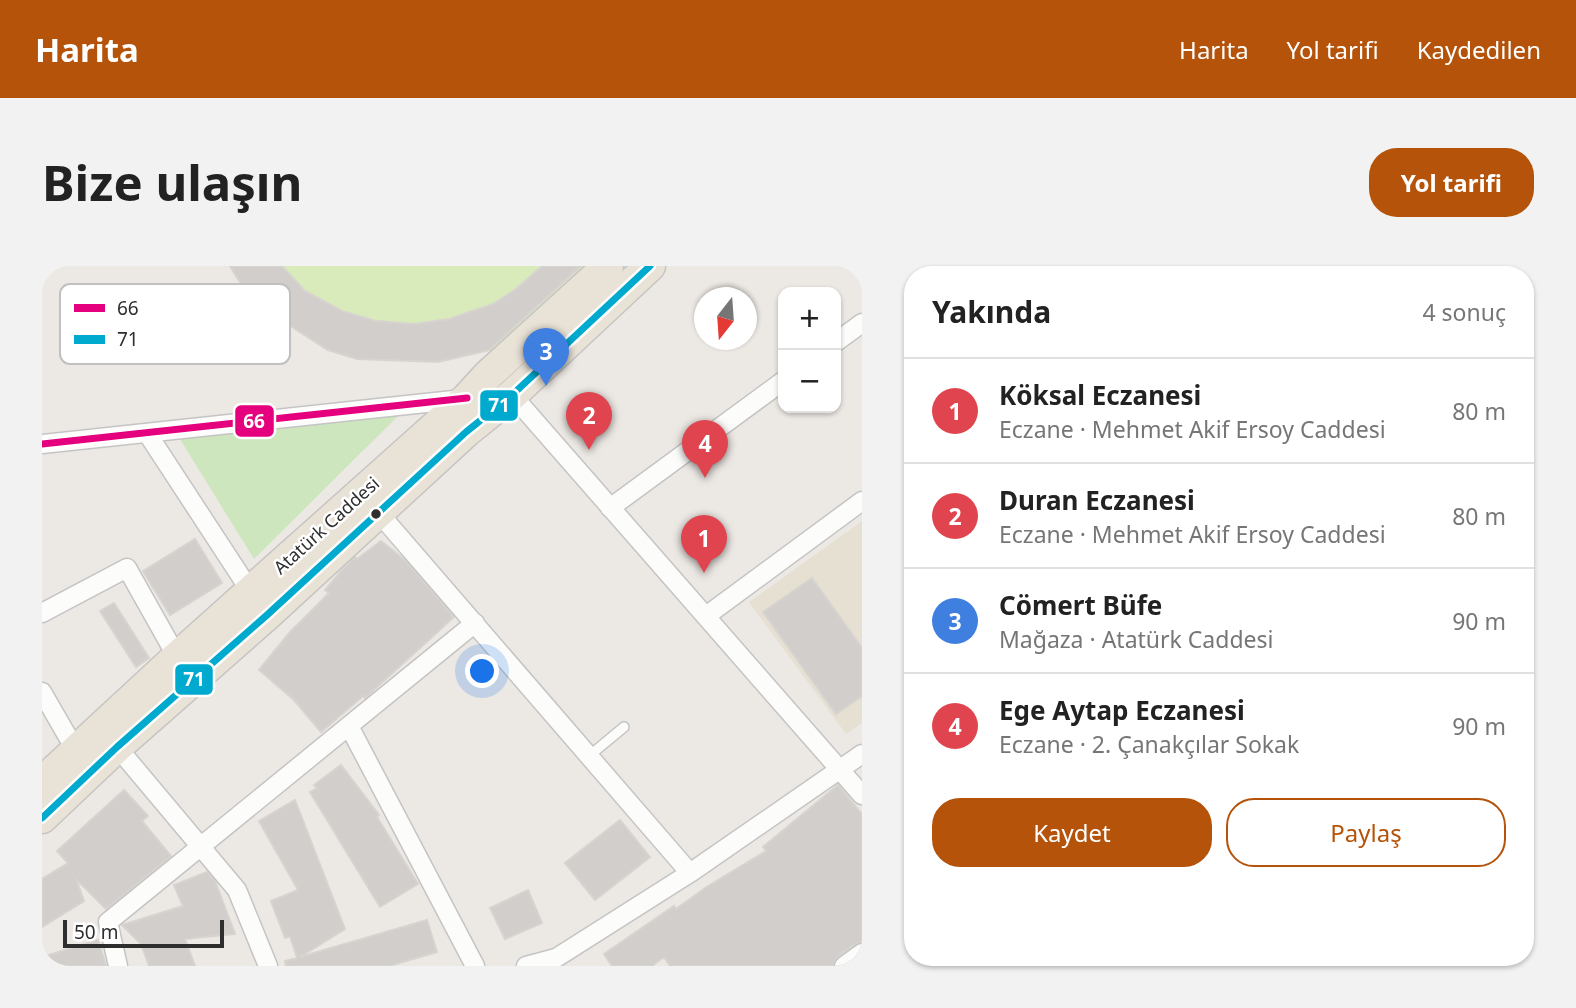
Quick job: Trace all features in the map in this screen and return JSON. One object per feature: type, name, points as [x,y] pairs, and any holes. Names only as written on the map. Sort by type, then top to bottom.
[{"type":"highway","name":"Atatürk Caddesi","points":[[42,782],[177,657],[467,398],[488,375],[608,266]]},
{"type":"highway","name":"Atatürk Caddesi","points":[[42,818],[377,512],[466,432],[512,395],[650,266]]},
{"type":"street","points":[[841,338],[862,323]]},
{"type":"street","points":[[610,508],[778,385]]},
{"type":"street","points":[[512,395],[862,795]]},
{"type":"street","points":[[42,444],[467,398]]},
{"type":"street","points":[[147,433],[251,592]]},
{"type":"street","points":[[706,616],[862,501]]},
{"type":"street","points":[[377,512],[690,873]]},
{"type":"street","points":[[42,613],[127,568],[177,657]]},
{"type":"street","points":[[118,966],[108,922],[475,623]]},
{"type":"street","points":[[42,692],[76,751]]},
{"type":"street","points":[[349,726],[475,966]]},
{"type":"street","points":[[117,747],[237,890],[268,966]]},
{"type":"street","points":[[526,966],[559,962],[862,754]]},
{"type":"street","points":[[844,966],[862,953]]},
{"type":"lane","points":[[589,756],[624,727]]},
{"type":"shaded area","points":[[862,521],[862,723],[846,734],[749,602]]},
{"type":"green space","points":[[230,266],[591,266],[492,350],[438,362],[357,359],[328,350],[290,326],[290,284],[242,284]]},
{"type":"green space","points":[[403,411],[254,559],[178,436]]},
{"type":"building","points":[[230,266],[282,266],[305,291],[342,311],[376,321],[415,324],[449,319],[493,304],[516,289],[542,266],[581,266],[489,350],[438,362],[357,359],[328,350],[290,326],[290,284],[242,284]]},
{"type":"building","points":[[195,539],[222,583],[170,615],[143,571]]},
{"type":"building","points":[[381,541],[405,560],[454,617],[365,698],[363,696],[321,732],[294,700],[259,670],[290,632],[329,593],[325,590],[342,570],[355,557],[357,559]]},
{"type":"building","points":[[812,578],[862,648],[862,696],[836,714],[763,612]]},
{"type":"building","points":[[114,603],[149,658],[136,667],[100,611]]},
{"type":"building","points":[[341,765],[379,815],[377,817],[418,884],[380,907],[310,792],[317,788],[314,785]]},
{"type":"building","points":[[838,785],[862,814],[862,942],[837,957],[833,966],[670,966],[664,957],[652,966],[612,966],[604,954],[674,906],[676,909],[766,851],[763,847]]},
{"type":"building","points":[[124,790],[148,816],[142,821],[171,856],[106,909],[76,879],[84,901],[42,927],[42,879],[68,863],[57,851]]},
{"type":"building","points":[[295,800],[345,929],[300,957],[427,920],[437,952],[389,966],[286,966],[285,961],[297,958],[290,936],[285,938],[271,901],[298,890],[259,821]]},
{"type":"building","points":[[620,820],[650,857],[595,900],[565,863]]},
{"type":"building","points":[[207,872],[215,881],[235,934],[185,939],[195,966],[149,966],[141,944],[122,925],[183,906],[174,885]]},
{"type":"building","points":[[528,890],[542,923],[505,939],[490,908]]},
{"type":"building","points":[[98,940],[106,966],[42,966],[42,957]]},
{"type":"transit line","name":"71","points":[[42,818],[466,432],[512,395],[650,266]]},
{"type":"transit line","name":"66","points":[[42,444],[467,398]]},
{"type":"place","name":"Cömert Büfe","points":[[546,386]]},
{"type":"place","name":"Duran Eczanesi","points":[[589,450]]},
{"type":"place","name":"Ege Aytap Eczanesi","points":[[705,478]]},
{"type":"place","name":"Köksal Eczanesi","points":[[704,573]]}]
